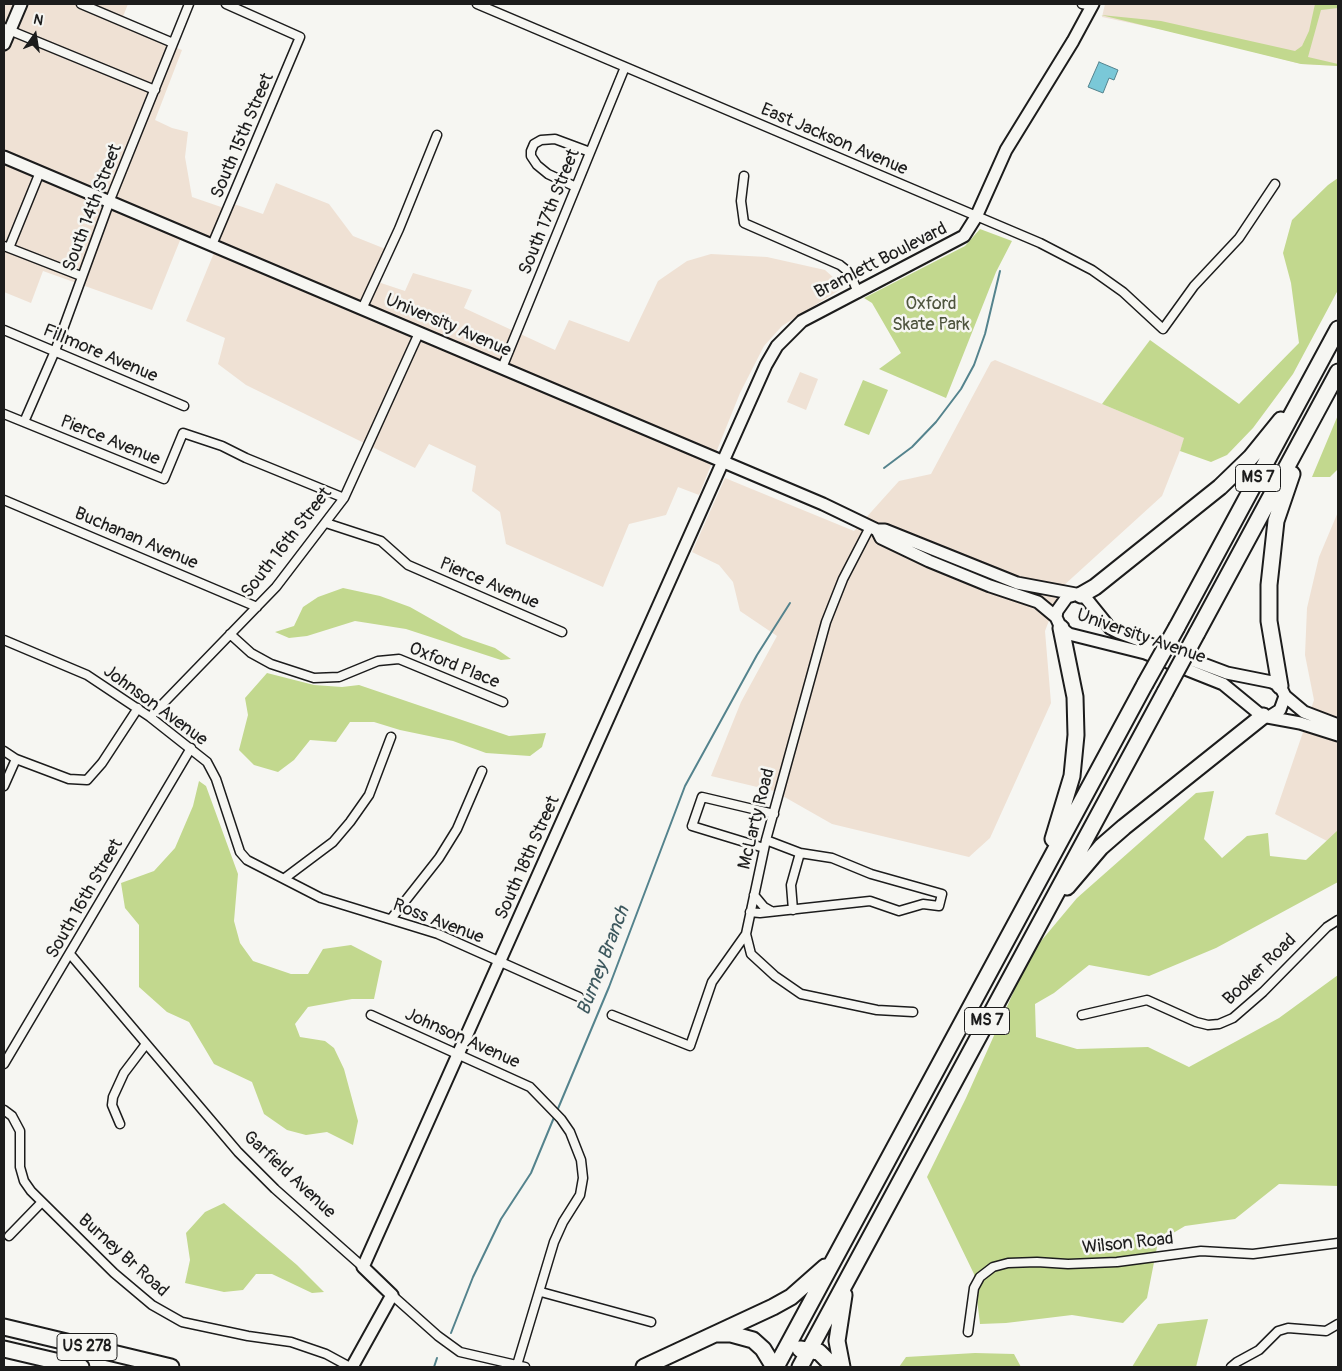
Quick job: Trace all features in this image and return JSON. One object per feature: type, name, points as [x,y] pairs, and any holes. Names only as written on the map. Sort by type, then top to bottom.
[{"type":"highway","name":"MS 7","points":[[777,1364],[1338,329]]},
{"type":"highway","name":"MS 7","points":[[800,1367],[1338,372]]},
{"type":"highway","points":[[1080,595],[1095,586],[1220,487],[1251,457],[1307,387]]},
{"type":"highway","points":[[1282,691],[1269,621],[1272,550],[1276,521],[1310,425]]},
{"type":"highway","points":[[1040,880],[1067,798],[1075,749],[1075,697],[1058,622]]},
{"type":"highway","points":[[1035,934],[1065,890],[1101,847],[1266,716]]},
{"type":"highway","points":[[644,1367],[790,1297],[825,1266],[851,1228]]},
{"type":"highway","points":[[842,1367],[837,1341],[842,1302],[849,1275]]},
{"type":"highway","name":"US 278","points":[[4,1327],[171,1367]]},
{"type":"highway","points":[[714,1334],[731,1334],[753,1340],[777,1364],[796,1350],[809,1350],[819,1352],[834,1367]]},
{"type":"highway","name":"US 278","points":[[4,1349],[81,1367]]},
{"type":"main road","points":[[4,44],[6,29],[21,4]]},
{"type":"main road","name":"Bramlett Boulevard","points":[[724,462],[776,346],[802,321],[957,242],[964,236],[976,217],[1006,150],[1089,5]]},
{"type":"main road","name":"University Avenue","points":[[4,157],[724,462],[873,528],[885,530],[1016,583],[1080,595],[1110,628],[1227,673],[1262,679],[1282,691],[1304,712],[1338,725]]},
{"type":"main road","name":"South 18th Street","points":[[363,1267],[724,462]]},
{"type":"main road","name":"University Avenue","points":[[873,528],[880,538],[929,561],[996,589],[1031,598],[1069,634],[1086,640],[1145,653],[1223,684],[1266,716],[1338,735]]},
{"type":"main road","name":"University Avenue","points":[[1058,622],[1060,605],[1067,598],[1080,595]]},
{"type":"main road","points":[[1266,716],[1280,710],[1282,691]]},
{"type":"main road","name":"Garfield Avenue","points":[[363,1267],[392,1295]]},
{"type":"main road","points":[[351,1367],[392,1295]]},
{"type":"street","points":[[81,4],[173,43]]},
{"type":"street","name":"South 14th Street","points":[[24,422],[55,351],[82,282],[81,276],[189,4]]},
{"type":"street","points":[[226,4],[237,6]]},
{"type":"street","name":"East Jackson Avenue","points":[[477,4],[1040,243],[1086,266],[1123,292],[1163,329],[1194,286],[1239,238],[1275,184]]},
{"type":"street","name":"South 15th Street","points":[[212,245],[300,37],[237,6]]},
{"type":"street","points":[[6,29],[155,90]]},
{"type":"street","name":"South 17th Street","points":[[502,368],[625,67]]},
{"type":"street","points":[[362,309],[399,229],[437,135]]},
{"type":"street","points":[[576,187],[537,165],[531,156],[534,144],[541,140],[555,139],[590,152]]},
{"type":"street","points":[[40,172],[6,247],[81,276]]},
{"type":"street","points":[[744,176],[741,201],[744,223],[840,265],[850,273],[858,293]]},
{"type":"street","name":"Fillmore Avenue","points":[[4,330],[184,406]]},
{"type":"street","name":"South 16th Street","points":[[150,717],[276,587],[344,498],[419,333]]},
{"type":"street","name":"Pierce Avenue","points":[[4,414],[164,479],[182,433],[222,446],[246,458],[344,498]]},
{"type":"street","name":"Buchanan Avenue","points":[[4,500],[257,607]]},
{"type":"street","name":"Pierce Avenue","points":[[326,523],[381,540],[408,565],[562,632]]},
{"type":"street","name":"McLarty Road","points":[[746,934],[765,844],[826,622],[843,579],[873,528]]},
{"type":"street","name":"Oxford Place","points":[[230,634],[251,653],[271,664],[314,678],[339,678],[378,661],[399,659],[503,702]]},
{"type":"street","name":"Johnson Avenue","points":[[4,640],[81,672],[138,708],[191,748],[207,762],[216,779],[240,852],[247,860],[285,878]]},
{"type":"street","points":[[4,751],[16,759],[68,779],[87,780],[102,763],[138,708]]},
{"type":"street","points":[[285,878],[333,842],[350,822],[369,795],[380,771],[391,737]]},
{"type":"street","name":"South 16th Street","points":[[4,1064],[191,748]]},
{"type":"street","points":[[4,786],[16,759]]},
{"type":"street","points":[[391,919],[439,858],[456,829],[482,771]]},
{"type":"street","points":[[750,912],[793,910],[870,901],[898,911],[923,904],[939,906],[942,894],[871,874],[832,858],[800,853],[692,826],[702,797],[774,814]]},
{"type":"street","points":[[793,910],[791,884],[800,853]]},
{"type":"street","name":"Ross Avenue","points":[[285,878],[321,898],[356,911],[391,919],[438,934],[579,997]]},
{"type":"street","points":[[754,895],[764,907],[771,911]]},
{"type":"street","name":"Booker Road","points":[[1082,1015],[1147,1000],[1196,1022],[1208,1025],[1219,1024],[1233,1018],[1263,992],[1327,927],[1338,920]]},
{"type":"street","points":[[746,934],[751,954],[775,976],[801,994],[877,1010],[913,1012]]},
{"type":"street","points":[[612,1016],[690,1046],[712,982],[746,934]]},
{"type":"street","name":"Garfield Avenue","points":[[70,954],[238,1152],[275,1189],[363,1267]]},
{"type":"street","name":"Johnson Avenue","points":[[371,1015],[530,1087],[538,1093],[570,1132],[581,1160],[582,1178],[580,1195],[563,1222],[554,1242],[541,1292]]},
{"type":"street","points":[[120,1124],[112,1105],[113,1098],[124,1073],[146,1044]]},
{"type":"street","name":"Burney Br Road","points":[[4,1110],[12,1116],[20,1131],[20,1166],[24,1181],[41,1203],[152,1305],[182,1322],[248,1336],[291,1342],[326,1354],[351,1367]]},
{"type":"street","points":[[9,1236],[41,1203]]},
{"type":"street","name":"Wilson Road","points":[[968,1332],[974,1288],[980,1277],[993,1267],[1008,1263],[1097,1263],[1204,1251],[1253,1254],[1338,1243]]},
{"type":"street","points":[[521,1366],[541,1292],[651,1322]]},
{"type":"street","name":"Garfield Avenue","points":[[392,1295],[438,1336],[460,1352],[521,1366]]},
{"type":"street","points":[[1231,1367],[1236,1362],[1259,1350],[1278,1331],[1288,1328],[1326,1331],[1338,1324]]},
{"type":"shaded area","points":[[4,4],[128,4],[120,24],[182,50],[155,120],[172,128],[188,132],[185,157],[192,197],[224,208],[211,239],[185,228],[152,310],[43,271],[31,303],[4,292]]},
{"type":"shaded area","points":[[1105,4],[1338,4],[1338,66],[1301,64],[1192,36],[1102,17]]},
{"type":"shaded area","points":[[276,183],[329,204],[353,236],[388,250],[372,280],[405,291],[413,273],[472,290],[464,308],[555,350],[569,320],[629,342],[658,281],[687,261],[711,254],[767,257],[825,270],[844,287],[782,326],[764,346],[740,393],[699,495],[678,487],[666,515],[629,524],[603,587],[506,544],[500,512],[472,491],[476,466],[429,444],[415,468],[246,385],[218,364],[225,338],[186,321],[234,204],[263,214]]},
{"type":"shaded area","points":[[995,360],[1185,438],[1162,496],[1062,587],[1045,631],[1051,703],[990,838],[969,857],[832,824],[774,791],[711,776],[741,702],[777,636],[740,611],[733,582],[719,565],[692,552],[725,478],[854,531],[899,481],[931,474],[991,362]]},
{"type":"shaded area","points":[[800,372],[818,379],[806,410],[787,402]]},
{"type":"shaded area","points":[[1338,512],[1338,841],[1329,842],[1275,814],[1314,700],[1305,655],[1307,608],[1319,557]]},
{"type":"green space","points":[[1315,4],[1338,4],[1338,8],[1321,10],[1308,57],[1338,64],[1338,66],[1301,64],[1101,15],[1161,21],[1295,51],[1302,46],[1309,31]]},
{"type":"green space","points":[[1338,178],[1338,290],[1293,374],[1253,428],[1227,455],[1211,462],[1180,451],[1184,438],[1102,404],[1150,340],[1239,404],[1299,343],[1291,283],[1283,253],[1292,220],[1328,185]]},
{"type":"green space","name":"Oxford Skate Park","points":[[980,229],[1012,241],[996,272],[946,398],[879,369],[901,353],[872,303],[864,298],[965,246]]},
{"type":"green space","points":[[863,380],[888,390],[869,435],[844,425]]},
{"type":"green space","points":[[1338,415],[1338,469],[1330,477],[1312,477]]},
{"type":"green space","points":[[343,588],[380,596],[410,607],[463,637],[495,648],[511,659],[501,660],[406,629],[355,621],[307,636],[289,638],[275,632],[294,626],[303,607],[318,597]]},
{"type":"green space","points":[[267,673],[314,685],[342,687],[359,685],[509,736],[546,733],[542,747],[530,756],[486,753],[453,741],[400,730],[374,722],[350,722],[336,742],[310,740],[294,760],[278,772],[254,765],[239,750],[248,715],[245,698]]},
{"type":"green space","points":[[199,781],[206,786],[238,874],[234,921],[240,943],[253,961],[291,974],[308,974],[323,949],[351,945],[382,961],[374,999],[352,999],[308,1007],[295,1024],[300,1037],[325,1041],[334,1048],[344,1069],[358,1121],[353,1145],[327,1132],[306,1135],[287,1130],[264,1114],[252,1082],[214,1064],[189,1022],[167,1012],[139,987],[139,925],[125,908],[121,883],[154,871],[175,848],[193,806]]},
{"type":"green space","points":[[1214,791],[1204,839],[1222,858],[1247,836],[1268,833],[1270,856],[1306,860],[1338,830],[1338,882],[1216,948],[1149,976],[1089,965],[1054,993],[1035,1004],[1036,1037],[1077,1049],[1148,1047],[1189,1067],[1279,1018],[1338,975],[1338,1186],[1279,1184],[1235,1219],[1185,1226],[1158,1242],[1147,1298],[1123,1323],[1072,1315],[1006,1323],[980,1324],[974,1274],[927,1177],[966,1098],[1031,953],[1077,898],[1196,793]]},
{"type":"green space","points":[[224,1203],[297,1265],[324,1292],[312,1293],[272,1274],[256,1274],[243,1290],[224,1292],[185,1283],[190,1260],[186,1233],[205,1212]]},
{"type":"green space","points":[[1208,1319],[1196,1367],[1132,1367],[1158,1324]]},
{"type":"green space","points":[[975,1353],[1014,1354],[1021,1367],[899,1367],[906,1357]]},
{"type":"water","points":[[1099,62],[1118,70],[1114,80],[1109,78],[1103,93],[1088,87]]},
{"type":"waterway","name":"Burney Branch","points":[[884,468],[912,447],[936,422],[961,389],[974,365],[985,334],[1000,271]]},
{"type":"waterway","name":"Burney Branch","points":[[557,1111],[609,987],[685,786],[757,655],[790,603]]},
{"type":"waterway","name":"Burney Branch","points":[[451,1333],[473,1277],[501,1219],[531,1173],[555,1115]]},
{"type":"waterway","name":"Burney Branch","points":[[434,1367],[437,1358]]}]
